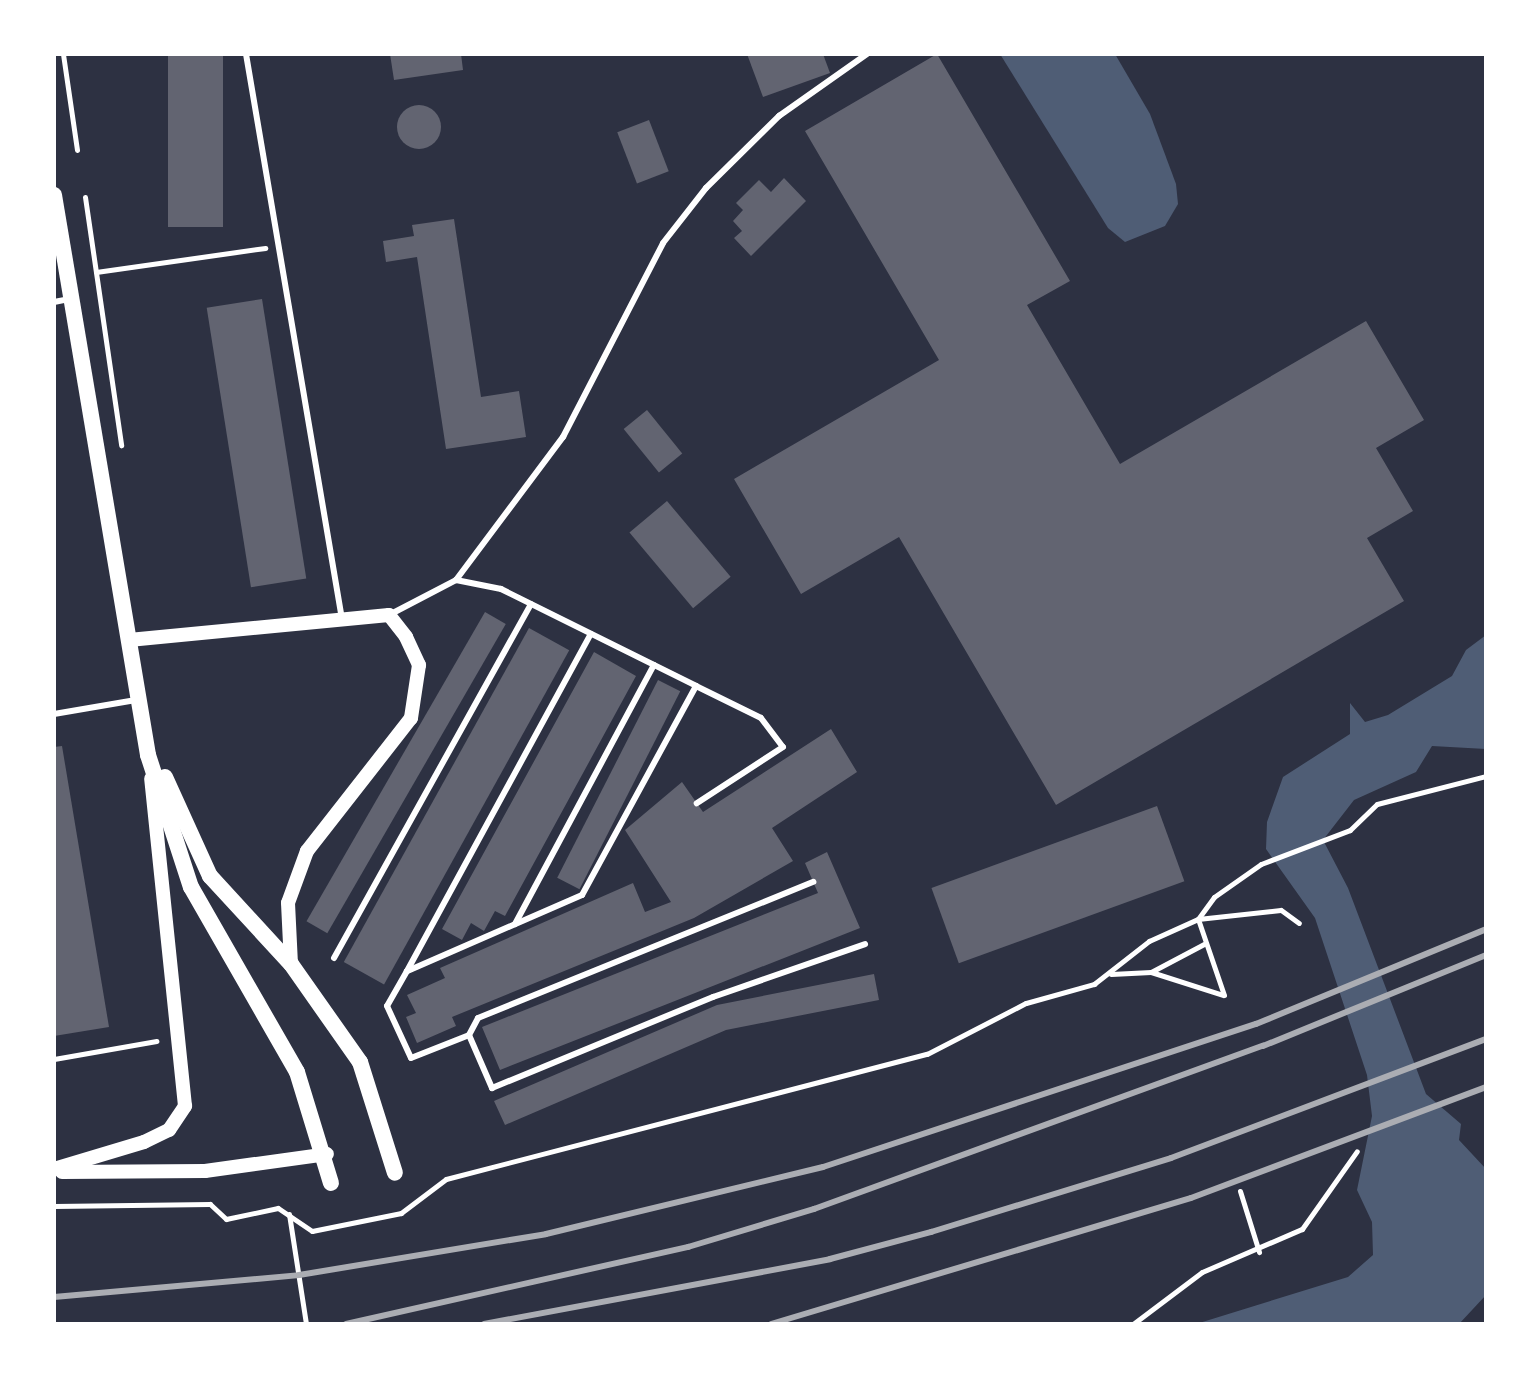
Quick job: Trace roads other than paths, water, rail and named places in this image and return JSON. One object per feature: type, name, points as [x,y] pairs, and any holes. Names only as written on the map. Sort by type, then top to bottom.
[{"type":"main road","points":[[54,195],[62,301],[129,640],[148,755],[191,887],[290,1059],[327,1154],[331,1183]]},
{"type":"main road","points":[[139,699],[198,858],[291,964],[365,1073],[395,1173]]},
{"type":"street","points":[[129,640],[389,615],[419,665],[411,718],[307,851],[288,903],[291,964]]},
{"type":"street","points":[[54,1170],[144,1142],[169,1130],[185,1106],[148,755]]},
{"type":"street","points":[[54,1170],[205,1171],[327,1154]]},
{"type":"lane","points":[[246,54],[342,619]]},
{"type":"lane","points":[[389,615],[456,580],[563,437],[663,243],[706,188],[779,116],[867,54]]},
{"type":"lane","points":[[456,580],[531,604],[761,718],[783,747],[697,803]]},
{"type":"lane","points":[[334,958],[531,604]]},
{"type":"lane","points":[[591,634],[387,1006],[411,1058],[469,1035],[478,1018],[813,882]]},
{"type":"lane","points":[[515,924],[654,665]]},
{"type":"lane","points":[[407,971],[582,895],[696,686]]},
{"type":"lane","points":[[54,714],[139,699]]},
{"type":"lane","points":[[469,1035],[492,1088],[713,997],[865,944]]},
{"type":"water","points":[[1000,54],[1115,54],[1150,114],[1176,184],[1178,204],[1165,226],[1125,242],[1108,228]]},
{"type":"water","points":[[1486,635],[1486,749],[1432,746],[1416,772],[1354,800],[1323,840],[1348,888],[1426,1094],[1461,1124],[1459,1140],[1486,1169],[1486,1295],[1459,1324],[1196,1324],[1348,1277],[1373,1255],[1372,1222],[1357,1190],[1372,1116],[1367,1075],[1315,918],[1266,849],[1267,822],[1283,777],[1350,734],[1350,703],[1365,722],[1388,715],[1452,676],[1466,650]]},
{"type":"railway","points":[[54,1297],[299,1275],[546,1234],[823,1167],[1256,1024],[1486,929]]},
{"type":"railway","points":[[346,1324],[688,1247],[814,1209],[1263,1046],[1486,955]]},
{"type":"railway","points":[[484,1324],[830,1259],[931,1232],[1171,1158],[1486,1039]]},
{"type":"railway","points":[[771,1324],[1191,1198],[1486,1087]]}]
